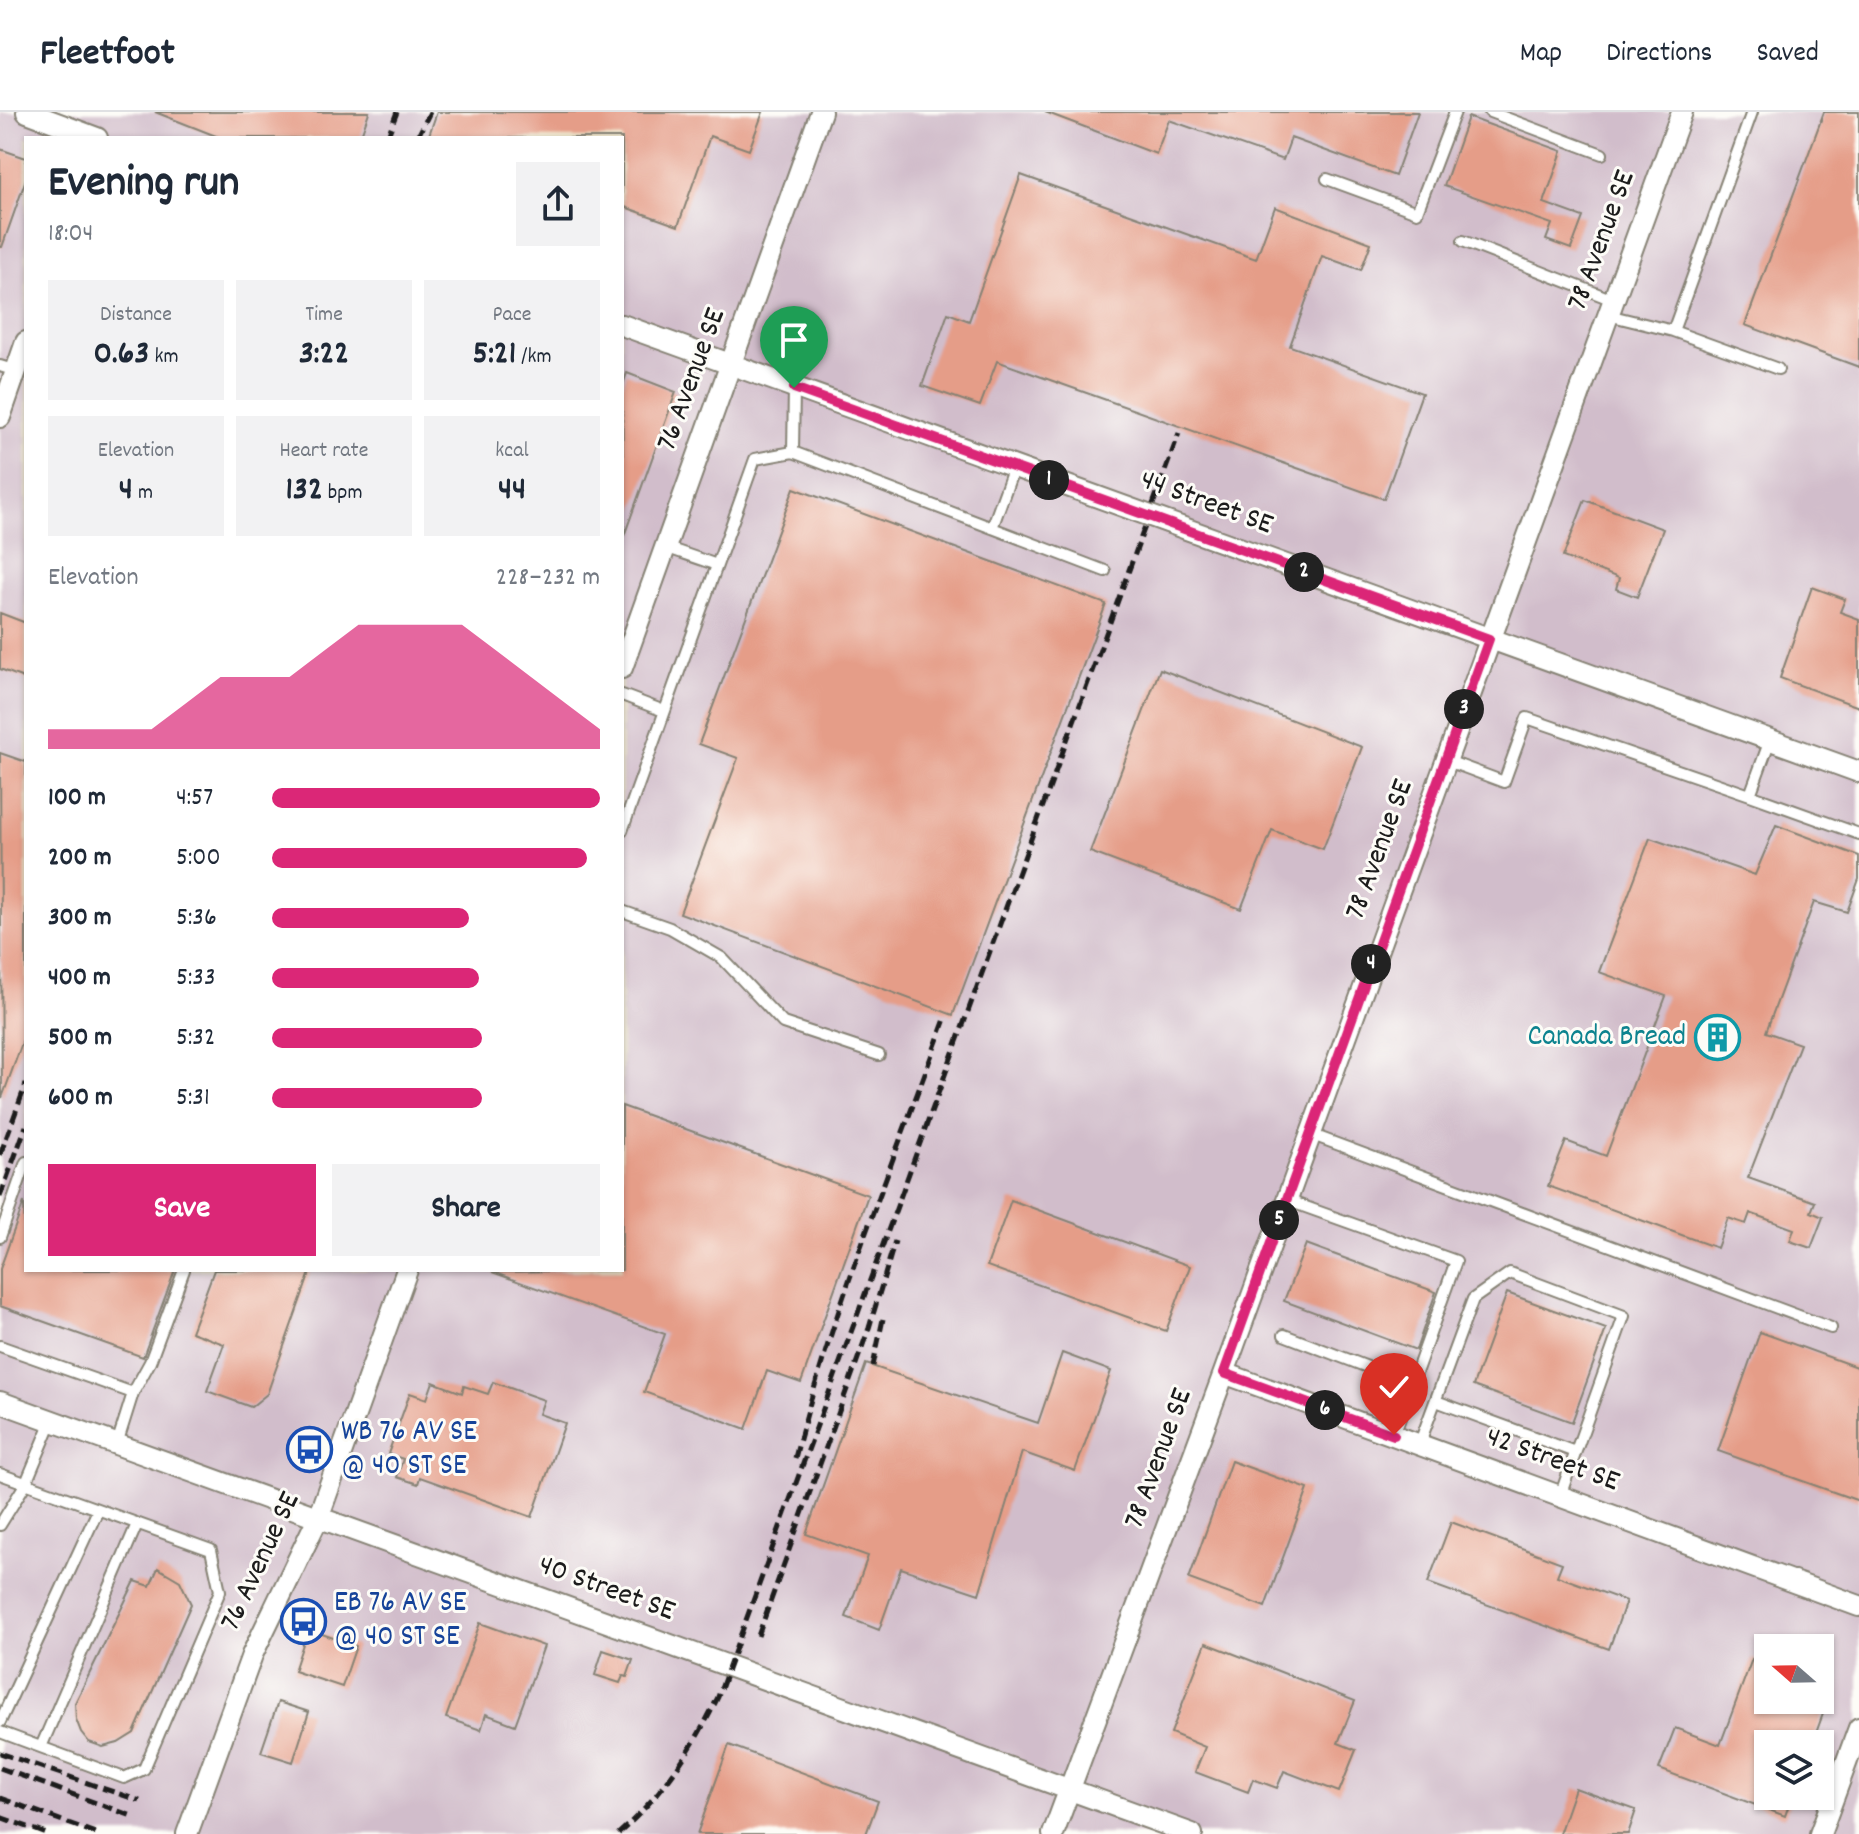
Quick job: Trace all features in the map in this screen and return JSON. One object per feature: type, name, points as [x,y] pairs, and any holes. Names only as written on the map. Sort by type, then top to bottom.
[{"type":"street","points":[[27,112],[51,116],[93,136]]},
{"type":"street","name":"76 Avenue SE","points":[[624,662],[821,112]]},
{"type":"street","name":"78 Avenue SE","points":[[1053,1834],[1224,1373],[1682,112]]},
{"type":"street","name":"44 Street SE","points":[[624,326],[1859,772]]},
{"type":"street","points":[[0,417],[8,368],[24,345]]},
{"type":"street","name":"76 Avenue SE","points":[[187,1834],[252,1655],[318,1518],[406,1272]]},
{"type":"street","name":"42 Street SE","points":[[1224,1373],[1859,1606]]},
{"type":"street","name":"40 Street SE","points":[[0,1402],[1192,1834]]},
{"type":"street","points":[[1820,1834],[1859,1728]]},
{"type":"lane","points":[[1327,179],[1417,212],[1455,112]]},
{"type":"lane","points":[[1490,112],[1602,154]]},
{"type":"lane","points":[[1673,331],[1752,112]]},
{"type":"lane","points":[[1463,241],[1610,307],[1778,369]]},
{"type":"lane","points":[[793,452],[794,388]]},
{"type":"lane","points":[[624,825],[755,459],[793,452],[1105,571]]},
{"type":"lane","points":[[992,528],[1014,467]]},
{"type":"lane","points":[[665,547],[717,565]]},
{"type":"lane","points":[[624,696],[664,711]]},
{"type":"lane","points":[[1445,760],[1504,782],[1527,718],[1859,834]]},
{"type":"lane","points":[[1750,795],[1770,740]]},
{"type":"lane","points":[[624,912],[670,928],[722,958],[783,1023],[879,1055]]},
{"type":"lane","points":[[1310,1134],[1831,1328]]},
{"type":"lane","points":[[0,1237],[24,1168]]},
{"type":"lane","points":[[1286,1200],[1456,1261],[1394,1435]]},
{"type":"lane","points":[[117,1444],[133,1393],[150,1362],[183,1272]]},
{"type":"lane","points":[[1419,1445],[1473,1299],[1510,1273],[1624,1316],[1560,1496]]},
{"type":"lane","points":[[1284,1335],[1412,1384]]},
{"type":"lane","points":[[0,1346],[133,1393]]},
{"type":"lane","points":[[1436,1401],[1575,1452]]},
{"type":"lane","points":[[0,1525],[26,1483],[52,1421]]},
{"type":"lane","points":[[0,1474],[211,1550],[220,1591],[144,1769],[124,1778],[0,1732]]},
{"type":"lane","points":[[0,1722],[98,1510]]},
{"type":"lane","points":[[41,1747],[137,1524]]},
{"type":"shaded area","points":[[0,112],[1859,112],[1859,1834],[0,1834]]},
{"type":"building","points":[[155,112],[369,112],[361,136],[216,136]]},
{"type":"building","points":[[437,112],[763,112],[749,150],[710,136],[678,226],[624,207],[624,136],[429,136]]},
{"type":"building","points":[[1045,112],[1418,112],[1395,176],[1291,138],[1283,160],[1169,120],[1156,154]]},
{"type":"building","points":[[1824,112],[1859,112],[1859,367],[1745,325]]},
{"type":"building","points":[[1468,117],[1562,151],[1544,203],[1583,217],[1571,249],[1546,240],[1552,224],[1444,186]]},
{"type":"building","points":[[0,149],[24,157],[24,185],[0,247]]},
{"type":"building","points":[[1021,175],[1256,259],[1275,207],[1371,243],[1361,270],[1322,256],[1290,346],[1422,393],[1384,499],[997,361],[980,406],[922,386],[948,313],[969,321]]},
{"type":"building","points":[[627,373],[676,392],[624,536],[624,381]]},
{"type":"building","points":[[794,488],[1106,604],[953,1015],[680,913],[738,758],[699,744]]},
{"type":"building","points":[[1585,500],[1663,529],[1637,597],[1616,589],[1619,578],[1563,557]]},
{"type":"building","points":[[1812,587],[1845,599],[1840,612],[1859,619],[1859,707],[1780,678]]},
{"type":"building","points":[[0,613],[24,622],[24,678],[0,669]]},
{"type":"building","points":[[1160,669],[1362,747],[1323,849],[1272,830],[1241,909],[1090,852]]},
{"type":"building","points":[[0,753],[24,761],[24,1038],[2,1098]]},
{"type":"building","name":"Canada Bread","points":[[1776,825],[1859,856],[1859,879],[1847,912],[1814,902],[1766,1032],[1800,1044],[1748,1178],[1815,1202],[1811,1212],[1823,1217],[1811,1248],[1790,1241],[1794,1229],[1750,1213],[1746,1224],[1728,1218],[1717,1248],[1548,1186],[1566,1141],[1606,1156],[1666,996],[1599,972],[1650,838],[1755,875]]},
{"type":"building","points":[[624,1107],[868,1195],[801,1383],[767,1371],[746,1429],[644,1392],[665,1334],[492,1272],[624,1272]]},
{"type":"building","points":[[1011,1200],[1190,1266],[1166,1331],[987,1266]]},
{"type":"building","points":[[24,1202],[24,1272],[174,1272],[143,1357],[0,1306],[0,1269]]},
{"type":"building","points":[[1306,1244],[1436,1292],[1416,1350],[1284,1301]]},
{"type":"building","points":[[213,1272],[310,1272],[267,1394],[251,1407],[207,1391],[224,1344],[191,1332]]},
{"type":"building","points":[[1507,1293],[1606,1329],[1572,1422],[1473,1386]]},
{"type":"building","points":[[1760,1332],[1859,1368],[1859,1501],[1718,1451]]},
{"type":"building","points":[[1062,1353],[1111,1371],[1075,1471],[1022,1452],[979,1594],[901,1568],[879,1630],[846,1617],[868,1556],[806,1534],[866,1364],[1038,1423]]},
{"type":"building","points":[[433,1382],[462,1393],[464,1386],[488,1394],[493,1382],[544,1400],[539,1414],[565,1423],[532,1517],[420,1477],[418,1484],[397,1477],[403,1459],[388,1454],[410,1393],[427,1399]]},
{"type":"building","points":[[1231,1461],[1308,1489],[1265,1607],[1189,1579]]},
{"type":"building","points":[[1451,1522],[1562,1563],[1557,1576],[1626,1601],[1609,1649],[1428,1583]]},
{"type":"building","points":[[158,1568],[180,1581],[191,1604],[134,1733],[118,1743],[103,1747],[89,1742],[81,1732],[75,1703],[135,1581],[150,1586]]},
{"type":"building","points":[[480,1623],[544,1646],[515,1725],[486,1714],[481,1730],[446,1718]]},
{"type":"building","points":[[308,1629],[356,1646],[342,1687],[294,1671]]},
{"type":"building","points":[[1206,1643],[1355,1701],[1338,1743],[1356,1750],[1339,1792],[1284,1771],[1277,1788],[1253,1779],[1248,1792],[1195,1772],[1205,1747],[1171,1733]]},
{"type":"building","points":[[603,1650],[633,1660],[627,1677],[623,1676],[620,1683],[595,1675]]},
{"type":"building","points":[[1752,1659],[1754,1714],[1823,1714],[1817,1730],[1754,1730],[1754,1804],[1659,1769],[1675,1728],[1720,1745]]},
{"type":"building","points":[[278,1702],[309,1712],[293,1762],[261,1752]]},
{"type":"building","points":[[729,1745],[878,1801],[866,1834],[697,1834]]},
{"type":"building","points":[[1575,1788],[1636,1810],[1628,1834],[1559,1834]]},
{"type":"building","points":[[1769,1810],[1787,1810],[1785,1816]]},
{"type":"railway","points":[[388,136],[397,112]]},
{"type":"railway","points":[[418,136],[430,112]]},
{"type":"railway","points":[[618,1834],[649,1803],[675,1770],[718,1697],[1179,433]]},
{"type":"railway","points":[[795,1458],[845,1292],[945,1019]]},
{"type":"railway","points":[[0,1155],[24,1089]]},
{"type":"railway","points":[[0,1197],[24,1131]]},
{"type":"railway","points":[[758,1636],[869,1328],[895,1241]]},
{"type":"railway","points":[[873,1366],[883,1319]]},
{"type":"railway","points":[[0,1753],[140,1801]]},
{"type":"railway","points":[[0,1768],[132,1816]]},
{"type":"railway","points":[[0,1798],[98,1834]]},
{"type":"railway","points":[[0,1817],[47,1834]]},
{"type":"place","name":"Canada Bread","points":[[1717,1038]]},
{"type":"place","name":"WB 76 AV SE @ 40 ST SE","points":[[310,1450]]},
{"type":"place","name":"EB 76 AV SE @ 40 ST SE","points":[[303,1621]]},
{"type":"route","points":[[794,388],[1489,639],[1224,1373],[1394,1435]]}]
